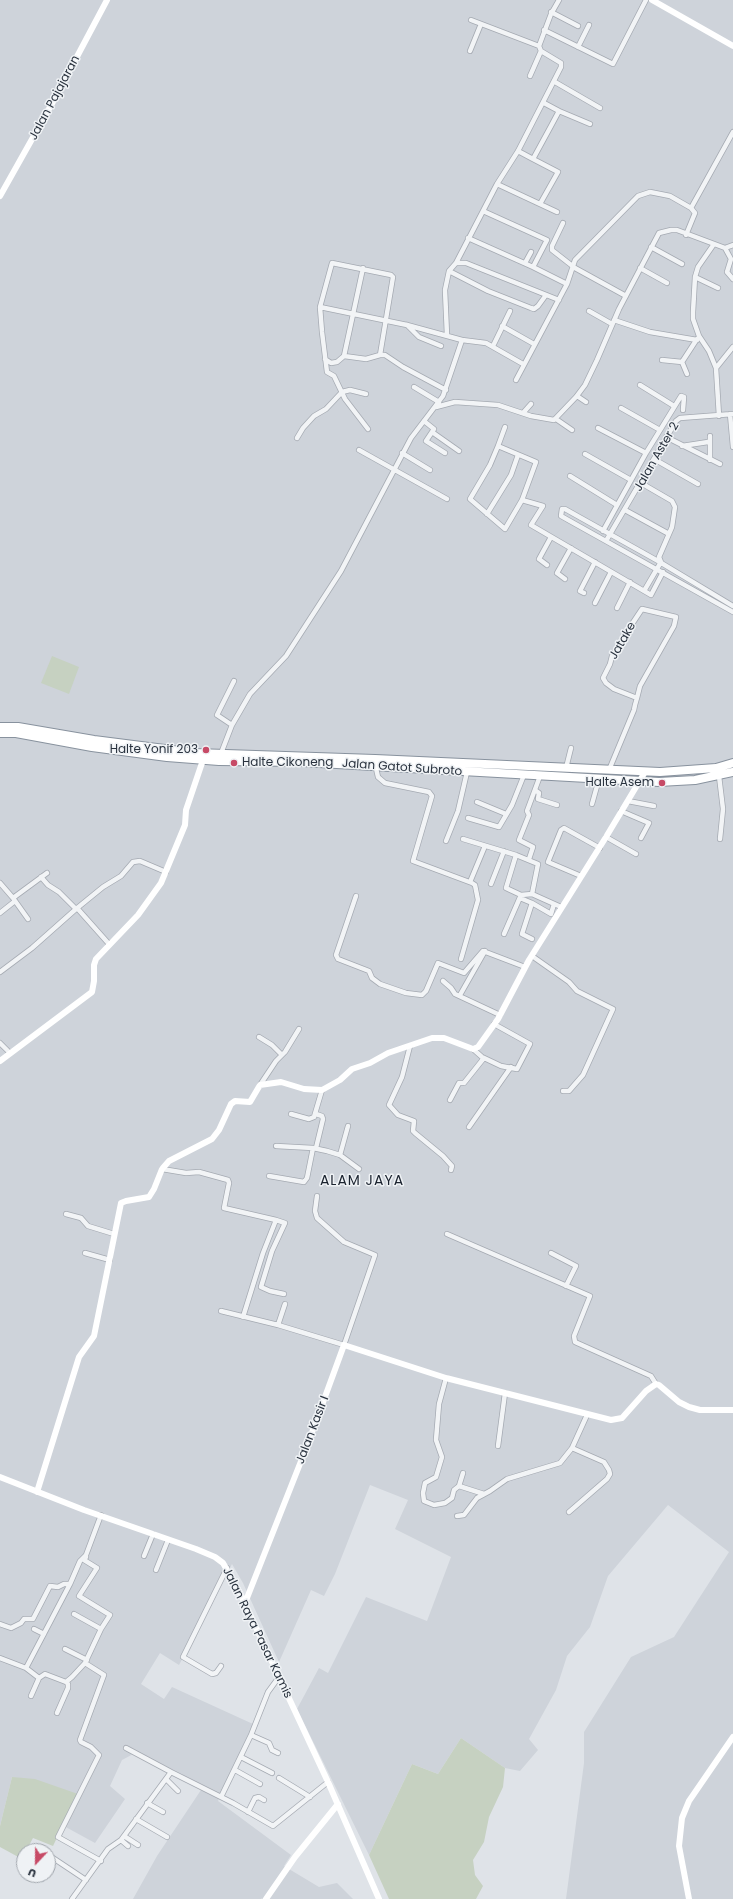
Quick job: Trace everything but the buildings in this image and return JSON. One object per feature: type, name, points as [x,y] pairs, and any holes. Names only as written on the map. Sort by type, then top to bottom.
[{"type":"highway","name":"Jalan Gatot Subroto","points":[[0,727],[18,727],[94,740],[220,758],[337,760],[645,772],[716,768],[733,763]]},
{"type":"highway","name":"Jalan Gatot Subroto","points":[[0,733],[16,733],[92,747],[151,755],[204,756]]},
{"type":"highway","name":"Jalan Gatot Subroto","points":[[375,762],[467,772],[641,781],[695,780],[733,772]]},
{"type":"street","name":"Jalan Pajajaran","points":[[0,196],[54,100],[107,0]]},
{"type":"street","points":[[447,335],[445,290],[449,271],[456,263],[496,184],[518,152],[544,104],[561,67],[561,63],[541,51],[539,46],[551,12],[559,0]]},
{"type":"street","points":[[544,30],[613,64],[646,0]]},
{"type":"street","points":[[652,0],[733,46]]},
{"type":"street","points":[[551,12],[578,26]]},
{"type":"street","points":[[471,20],[539,46]]},
{"type":"street","points":[[470,51],[481,24]]},
{"type":"street","points":[[578,47],[589,25]]},
{"type":"street","points":[[530,76],[541,51]]},
{"type":"street","points":[[555,82],[600,108]]},
{"type":"street","points":[[544,104],[590,124]]},
{"type":"street","points":[[533,159],[559,111]]},
{"type":"street","points":[[691,208],[733,132]]},
{"type":"street","points":[[518,152],[558,172],[540,204]]},
{"type":"street","points":[[496,184],[557,212]]},
{"type":"street","points":[[516,380],[523,364],[576,269],[577,258],[641,194],[650,192],[670,196],[691,208],[695,213],[686,235]]},
{"type":"street","points":[[482,211],[547,240],[533,267]]},
{"type":"street","points":[[563,223],[552,248],[576,269],[626,296]]},
{"type":"street","points":[[436,407],[456,402],[498,405],[544,420],[556,418],[577,396],[594,368],[613,322],[651,247],[661,232],[674,230],[725,248],[733,245]]},
{"type":"street","points":[[468,238],[525,263],[567,284]]},
{"type":"street","points":[[714,244],[698,267],[695,277],[693,319],[698,338],[710,351],[716,368],[719,416]]},
{"type":"street","points":[[651,247],[682,264]]},
{"type":"street","points":[[725,248],[731,259],[727,270],[732,277]]},
{"type":"street","points":[[525,263],[531,252]]},
{"type":"street","points":[[368,429],[352,409],[334,376],[327,372],[320,307],[332,263],[363,268],[393,277],[380,355]]},
{"type":"street","points":[[456,263],[466,263],[559,300]]},
{"type":"street","points":[[325,359],[331,363],[337,362],[344,356],[363,268]]},
{"type":"street","points":[[640,268],[667,283]]},
{"type":"street","points":[[449,271],[488,290],[534,309],[546,295]]},
{"type":"street","points":[[695,277],[718,288]]},
{"type":"street","points":[[320,307],[385,322],[407,325],[462,340],[481,342],[492,346],[523,364]]},
{"type":"street","points":[[492,346],[510,311]]},
{"type":"street","points":[[589,311],[613,322],[650,332],[698,338]]},
{"type":"street","points":[[407,325],[419,337],[441,346]]},
{"type":"street","points":[[502,326],[534,344]]},
{"type":"street","points":[[682,362],[698,338]]},
{"type":"street","points":[[220,758],[232,725],[255,687],[286,656],[333,582],[370,518],[402,453],[424,420],[436,407],[446,390],[462,340]]},
{"type":"street","points":[[716,368],[733,348]]},
{"type":"street","points":[[344,356],[366,359],[385,355],[403,368],[446,390]]},
{"type":"street","points":[[662,360],[682,362]]},
{"type":"street","points":[[682,362],[687,374]]},
{"type":"street","points":[[640,385],[674,406]]},
{"type":"street","points":[[414,387],[439,402]]},
{"type":"street","points":[[297,438],[303,428],[314,416],[326,409],[342,392],[350,390],[366,394]]},
{"type":"street","points":[[577,396],[586,402]]},
{"type":"street","points":[[603,531],[646,453],[680,396],[683,396],[683,410]]},
{"type":"street","points":[[523,413],[531,404]]},
{"type":"street","points":[[621,408],[660,430]]},
{"type":"street","points":[[731,414],[733,447]]},
{"type":"street","name":"Jalan Aster 2","points":[[606,541],[641,483],[674,423],[680,418],[731,414]]},
{"type":"street","points":[[556,418],[572,430]]},
{"type":"street","points":[[424,420],[433,427],[432,432],[426,440],[445,453]]},
{"type":"street","points":[[498,446],[536,462],[522,500],[505,529],[470,499],[490,465],[505,427]]},
{"type":"street","points":[[598,428],[646,453]]},
{"type":"street","points":[[432,432],[459,451]]},
{"type":"street","points":[[710,436],[708,442],[710,460]]},
{"type":"street","points":[[666,437],[720,464]]},
{"type":"street","points":[[682,446],[708,442]]},
{"type":"street","points":[[359,450],[447,500]]},
{"type":"street","points":[[402,453],[430,470]]},
{"type":"street","points":[[585,454],[631,480]]},
{"type":"street","points":[[487,514],[510,475],[518,455]]},
{"type":"street","points":[[654,459],[698,484]]},
{"type":"street","points":[[570,476],[617,505]]},
{"type":"street","points":[[641,483],[674,503],[675,506],[669,534],[660,557],[661,562],[644,591]]},
{"type":"street","points":[[522,500],[543,506],[531,525],[651,595],[663,572]]},
{"type":"street","points":[[733,606],[661,562],[564,508],[560,515],[657,568],[733,612]]},
{"type":"street","points":[[625,510],[669,534]]},
{"type":"street","points":[[547,565],[539,559],[551,537]]},
{"type":"street","points":[[565,579],[557,573],[571,548]]},
{"type":"street","points":[[651,565],[654,559],[660,557]]},
{"type":"street","points":[[584,593],[580,591],[595,562]]},
{"type":"street","points":[[595,603],[611,572]]},
{"type":"street","points":[[617,608],[630,582]]},
{"type":"street","name":"Jatake","points":[[642,609],[676,616],[674,626],[642,682],[637,698],[614,689],[606,683],[603,678],[612,656],[627,636],[630,627],[642,609]]},
{"type":"street","points":[[232,725],[217,715],[234,681]]},
{"type":"street","points":[[607,779],[609,770],[634,710],[637,698]]},
{"type":"street","points":[[566,768],[571,748]]},
{"type":"street","points":[[0,1062],[90,994],[94,981],[94,962],[147,904],[166,872],[185,825],[186,810],[204,756]]},
{"type":"street","points":[[375,762],[378,777],[385,783],[429,792],[432,796],[413,861],[475,885],[478,897],[461,958]]},
{"type":"street","points":[[446,841],[458,811],[467,772]]},
{"type":"street","points":[[473,1049],[478,1046],[500,1015],[525,967],[561,907],[600,848],[645,772]]},
{"type":"street","points":[[468,818],[497,827],[516,796],[524,775]]},
{"type":"street","points":[[529,859],[533,847],[519,842],[519,840],[529,815],[527,812],[540,776]]},
{"type":"street","points":[[719,776],[723,809],[720,839]]},
{"type":"street","points":[[592,804],[599,779]]},
{"type":"street","points":[[535,790],[538,793],[538,799],[557,805]]},
{"type":"street","points":[[628,801],[654,806]]},
{"type":"street","points":[[477,802],[506,814]]},
{"type":"street","points":[[621,811],[649,823],[641,838]]},
{"type":"street","points":[[581,876],[548,862],[561,830],[564,828],[600,848]]},
{"type":"street","points":[[606,838],[636,854]]},
{"type":"street","points":[[463,839],[529,859],[539,865],[532,894]]},
{"type":"street","points":[[470,882],[485,846]]},
{"type":"street","points":[[491,884],[504,851]]},
{"type":"street","points":[[516,855],[506,888],[550,914],[554,904]]},
{"type":"street","points":[[0,972],[32,948],[107,884],[121,876],[135,860],[166,872]]},
{"type":"street","points":[[0,913],[47,873]]},
{"type":"street","points":[[41,877],[76,909],[109,944]]},
{"type":"street","points":[[0,883],[28,919]]},
{"type":"street","points":[[520,896],[532,894],[561,907]]},
{"type":"street","points":[[356,896],[336,956],[338,959],[369,971],[372,978],[380,984],[406,994],[422,995],[426,991],[438,963],[464,974],[481,952],[485,951],[525,967]]},
{"type":"street","points":[[504,934],[520,896]]},
{"type":"street","points":[[532,903],[522,934],[532,939]]},
{"type":"street","points":[[460,995],[485,951]]},
{"type":"street","points":[[532,956],[569,982],[577,991],[613,1009],[583,1075],[569,1091],[563,1091]]},
{"type":"street","points":[[443,981],[452,988],[454,993],[500,1015]]},
{"type":"street","points":[[260,1085],[282,1082],[304,1089],[322,1090],[340,1080],[352,1069],[370,1063],[388,1053],[438,1037],[473,1049],[484,1058],[501,1066],[511,1067],[514,1070],[517,1069],[530,1044],[494,1024]]},
{"type":"street","points":[[37,1492],[79,1357],[94,1336],[121,1203],[126,1200],[149,1197],[162,1169],[169,1161],[212,1139],[219,1130],[231,1104],[235,1101],[250,1102],[276,1061],[282,1055],[299,1029]]},
{"type":"street","points":[[259,1037],[278,1049],[282,1055]]},
{"type":"street","points":[[0,1043],[10,1053]]},
{"type":"street","points":[[410,1046],[399,1084],[389,1105],[398,1115],[414,1121],[415,1133],[443,1156],[452,1166],[452,1170]]},
{"type":"street","points":[[450,1100],[460,1083],[464,1083],[484,1058]]},
{"type":"street","points":[[469,1127],[511,1067]]},
{"type":"street","points":[[291,1114],[312,1119],[316,1114],[322,1090]]},
{"type":"street","points":[[269,1176],[304,1182],[307,1178],[324,1119],[322,1116],[316,1114]]},
{"type":"street","points":[[340,1155],[348,1126]]},
{"type":"street","points":[[276,1146],[315,1148],[340,1155],[359,1169]]},
{"type":"street","points":[[162,1169],[186,1173],[199,1172],[228,1180],[229,1183],[224,1208],[285,1223],[272,1251],[261,1287],[270,1291],[284,1294]]},
{"type":"street","name":"Jalan Kasir I","points":[[245,1603],[308,1446],[374,1255],[344,1242],[317,1218],[315,1211],[317,1196]]},
{"type":"street","points":[[66,1214],[81,1218],[88,1226],[114,1234]]},
{"type":"street","points":[[243,1317],[263,1253],[276,1220]]},
{"type":"street","points":[[447,1234],[590,1296],[574,1336],[575,1342],[651,1376],[656,1384],[689,1407],[700,1410],[733,1410]]},
{"type":"street","points":[[85,1253],[110,1260]]},
{"type":"street","points":[[551,1253],[576,1266],[566,1286]]},
{"type":"street","points":[[278,1325],[285,1304]]},
{"type":"street","points":[[221,1312],[278,1325],[446,1378],[611,1420],[619,1420],[646,1391],[656,1384]]},
{"type":"street","points":[[446,1378],[439,1404],[436,1440],[442,1457],[436,1477],[425,1483],[423,1493],[424,1501],[434,1505],[446,1504],[452,1498],[454,1490],[460,1486],[463,1473]]},
{"type":"street","points":[[498,1446],[505,1393]]},
{"type":"street","points":[[457,1516],[464,1515],[477,1498],[513,1476],[560,1464],[572,1448],[587,1415]]},
{"type":"street","points":[[568,1512],[607,1479],[610,1474],[604,1462],[572,1448]]},
{"type":"street","name":"Jalan Raya Pasar Kamis","points":[[0,1477],[101,1516],[207,1553],[220,1560],[227,1568],[245,1603],[338,1804],[379,1899]]},
{"type":"street","points":[[460,1486],[484,1494]]},
{"type":"street","points":[[26,1668],[70,1584],[80,1561],[86,1555],[101,1516]]},
{"type":"street","points":[[66,1682],[86,1661],[101,1629],[110,1615],[79,1596],[97,1568],[84,1560],[101,1516]]},
{"type":"street","points":[[144,1556],[153,1534]]},
{"type":"street","points":[[156,1570],[168,1540]]},
{"type":"street","points":[[221,1666],[216,1673],[212,1674],[183,1657],[227,1568]]},
{"type":"street","points":[[0,1624],[11,1628],[21,1623],[24,1619],[33,1618],[50,1585],[58,1587],[64,1584],[70,1584]]},
{"type":"street","points":[[74,1614],[101,1629]]},
{"type":"street","points":[[34,1629],[44,1634]]},
{"type":"street","points":[[65,1649],[86,1661],[104,1675],[80,1740],[93,1748],[98,1753],[98,1757],[62,1825],[58,1837],[101,1860]]},
{"type":"street","points":[[0,1658],[26,1668],[39,1678]]},
{"type":"street","points":[[31,1696],[39,1678],[46,1674],[66,1682],[68,1684],[68,1688],[57,1713]]},
{"type":"street","points":[[221,1797],[251,1735],[268,1692],[279,1677]]},
{"type":"street","points":[[251,1735],[269,1743],[272,1750],[278,1753]]},
{"type":"street","points":[[689,1899],[679,1846],[682,1818],[689,1801],[733,1737]]},
{"type":"street","points":[[126,1748],[221,1797],[273,1826],[328,1782]]},
{"type":"street","points":[[241,1757],[272,1773]]},
{"type":"street","points":[[235,1770],[260,1784]]},
{"type":"street","points":[[72,1899],[108,1849],[122,1838],[171,1772]]},
{"type":"street","points":[[279,1778],[310,1797]]},
{"type":"street","points":[[166,1779],[178,1791]]},
{"type":"street","points":[[248,1812],[255,1798],[264,1800]]},
{"type":"street","points":[[147,1804],[163,1812]]},
{"type":"street","points":[[266,1899],[295,1857],[338,1804]]},
{"type":"street","points":[[136,1819],[167,1837]]},
{"type":"street","points":[[122,1838],[138,1845]]},
{"type":"street","points":[[122,1838],[128,1846]]},
{"type":"street","points":[[56,1860],[86,1880]]},
{"type":"shaded area","points":[[0,0],[733,0],[733,1899],[566,1899],[584,1763],[584,1732],[631,1657],[674,1637],[729,1552],[668,1505],[608,1576],[590,1627],[567,1656],[556,1690],[529,1739],[538,1750],[520,1771],[505,1768],[461,1738],[438,1774],[412,1764],[369,1855],[297,1709],[319,1668],[328,1673],[366,1597],[427,1621],[451,1557],[395,1529],[408,1500],[370,1485],[335,1574],[324,1596],[311,1590],[279,1662],[243,1583],[232,1564],[179,1665],[160,1653],[141,1684],[164,1699],[172,1687],[253,1724],[218,1801],[291,1855],[284,1866],[319,1887],[337,1883],[353,1899],[133,1899],[157,1856],[201,1790],[182,1774],[137,1752],[122,1760],[110,1786],[125,1799],[95,1843],[62,1825],[12,1777],[0,1826]]},
{"type":"green space","points":[[52,656],[79,667],[69,694],[41,683]]},
{"type":"green space","points":[[461,1738],[505,1768],[503,1787],[489,1817],[484,1842],[473,1860],[475,1875],[483,1886],[476,1899],[389,1899],[369,1855],[412,1764],[438,1774]]},
{"type":"green space","points":[[12,1777],[35,1779],[78,1794],[54,1843],[46,1843],[33,1838],[30,1843],[16,1843],[16,1856],[0,1847],[0,1826]]},
{"type":"place","name":"Halte Yonif 203","points":[[206,750]]},
{"type":"place","name":"Halte Cikoneng","points":[[234,763]]},
{"type":"place","name":"Halte Asem","points":[[662,783]]},
{"type":"district","name":"ALAM JAYA","points":[[362,1181]]}]
